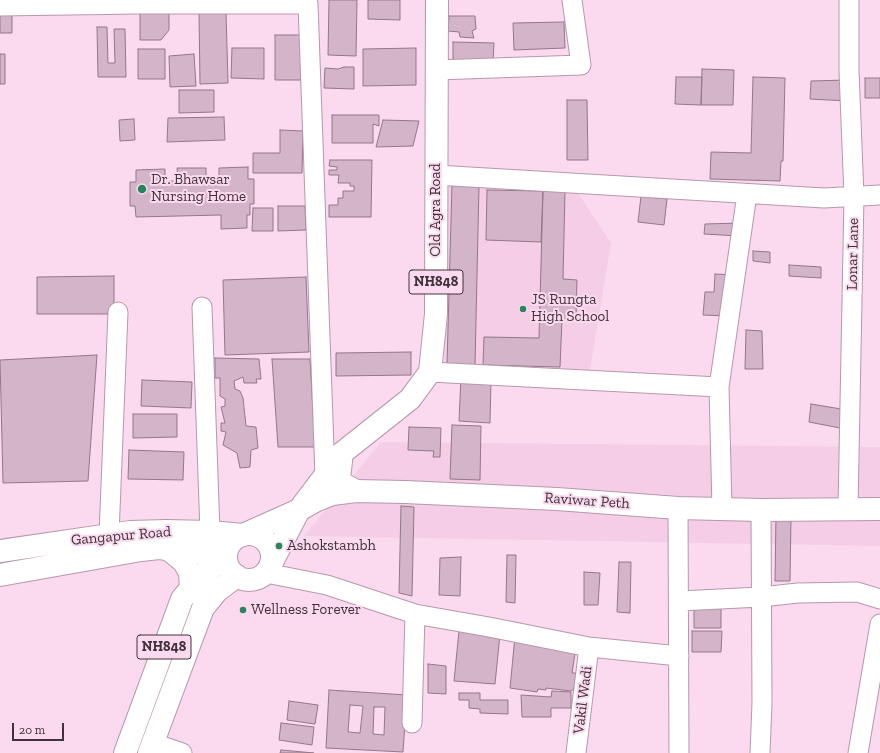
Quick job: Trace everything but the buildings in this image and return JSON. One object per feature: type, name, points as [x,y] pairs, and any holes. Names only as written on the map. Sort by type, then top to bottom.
[{"type":"main road","name":"Old Agra Road","points":[[430,372],[436,314],[436,0]]},
{"type":"main road","name":"NH848","points":[[268,570],[299,510],[342,453],[410,399],[430,372]]},
{"type":"main road","points":[[342,453],[339,478],[343,484],[356,491]]},
{"type":"main road","name":"Raviwar Peth","points":[[299,510],[332,494],[356,491],[557,499],[678,508],[761,510],[848,508],[880,509]]},
{"type":"main road","name":"NH848","points":[[124,753],[182,599],[201,576],[226,556],[227,549],[236,538],[299,510]]},
{"type":"main road","name":"Gangapur Road","points":[[0,550],[130,532],[210,532],[243,535]]},
{"type":"main road","points":[[226,556],[227,564],[231,571],[244,580],[259,578],[268,570],[272,559],[272,552],[269,545],[264,539],[258,536],[250,534],[243,535]]},
{"type":"main road","name":"Gangapur Road","points":[[0,575],[159,548],[226,556]]},
{"type":"main road","points":[[168,549],[184,562],[190,573],[191,589]]},
{"type":"main road","name":"NH848","points":[[151,748],[203,608],[217,591],[237,576]]},
{"type":"street","points":[[436,70],[581,65],[572,0]]},
{"type":"street","name":"Lonar Lane","points":[[848,508],[854,196],[849,72],[849,0]]},
{"type":"street","points":[[0,6],[139,2],[308,4],[325,476]]},
{"type":"street","points":[[436,175],[824,198],[880,195]]},
{"type":"street","points":[[722,509],[719,387],[747,194]]},
{"type":"street","points":[[202,307],[210,532]]},
{"type":"street","points":[[109,535],[118,312]]},
{"type":"street","points":[[430,372],[719,387]]},
{"type":"street","points":[[678,508],[679,753]]},
{"type":"street","points":[[760,753],[762,703],[761,510]]},
{"type":"street","points":[[268,570],[327,585],[415,614],[589,647],[679,656]]},
{"type":"street","points":[[679,601],[761,597],[798,593],[857,592],[880,599]]},
{"type":"street","points":[[412,723],[415,614]]},
{"type":"street","points":[[858,753],[880,624]]},
{"type":"street","name":"Vakil Wadi","points":[[576,753],[589,647]]},
{"type":"street","points":[[151,748],[182,753]]},
{"type":"shaded area","name":"JS Rungta High School","points":[[448,181],[574,187],[611,243],[589,376],[444,376]]},
{"type":"shaded area","points":[[381,442],[880,447],[880,546],[304,536]]},
{"type":"place","name":"Dr. Bhawsar Nursing Home","points":[[142,189]]},
{"type":"place","name":"JS Rungta High School","points":[[523,309]]},
{"type":"place","name":"Ashokstambh","points":[[279,546]]},
{"type":"place","name":"Wellness Forever","points":[[243,610]]}]
